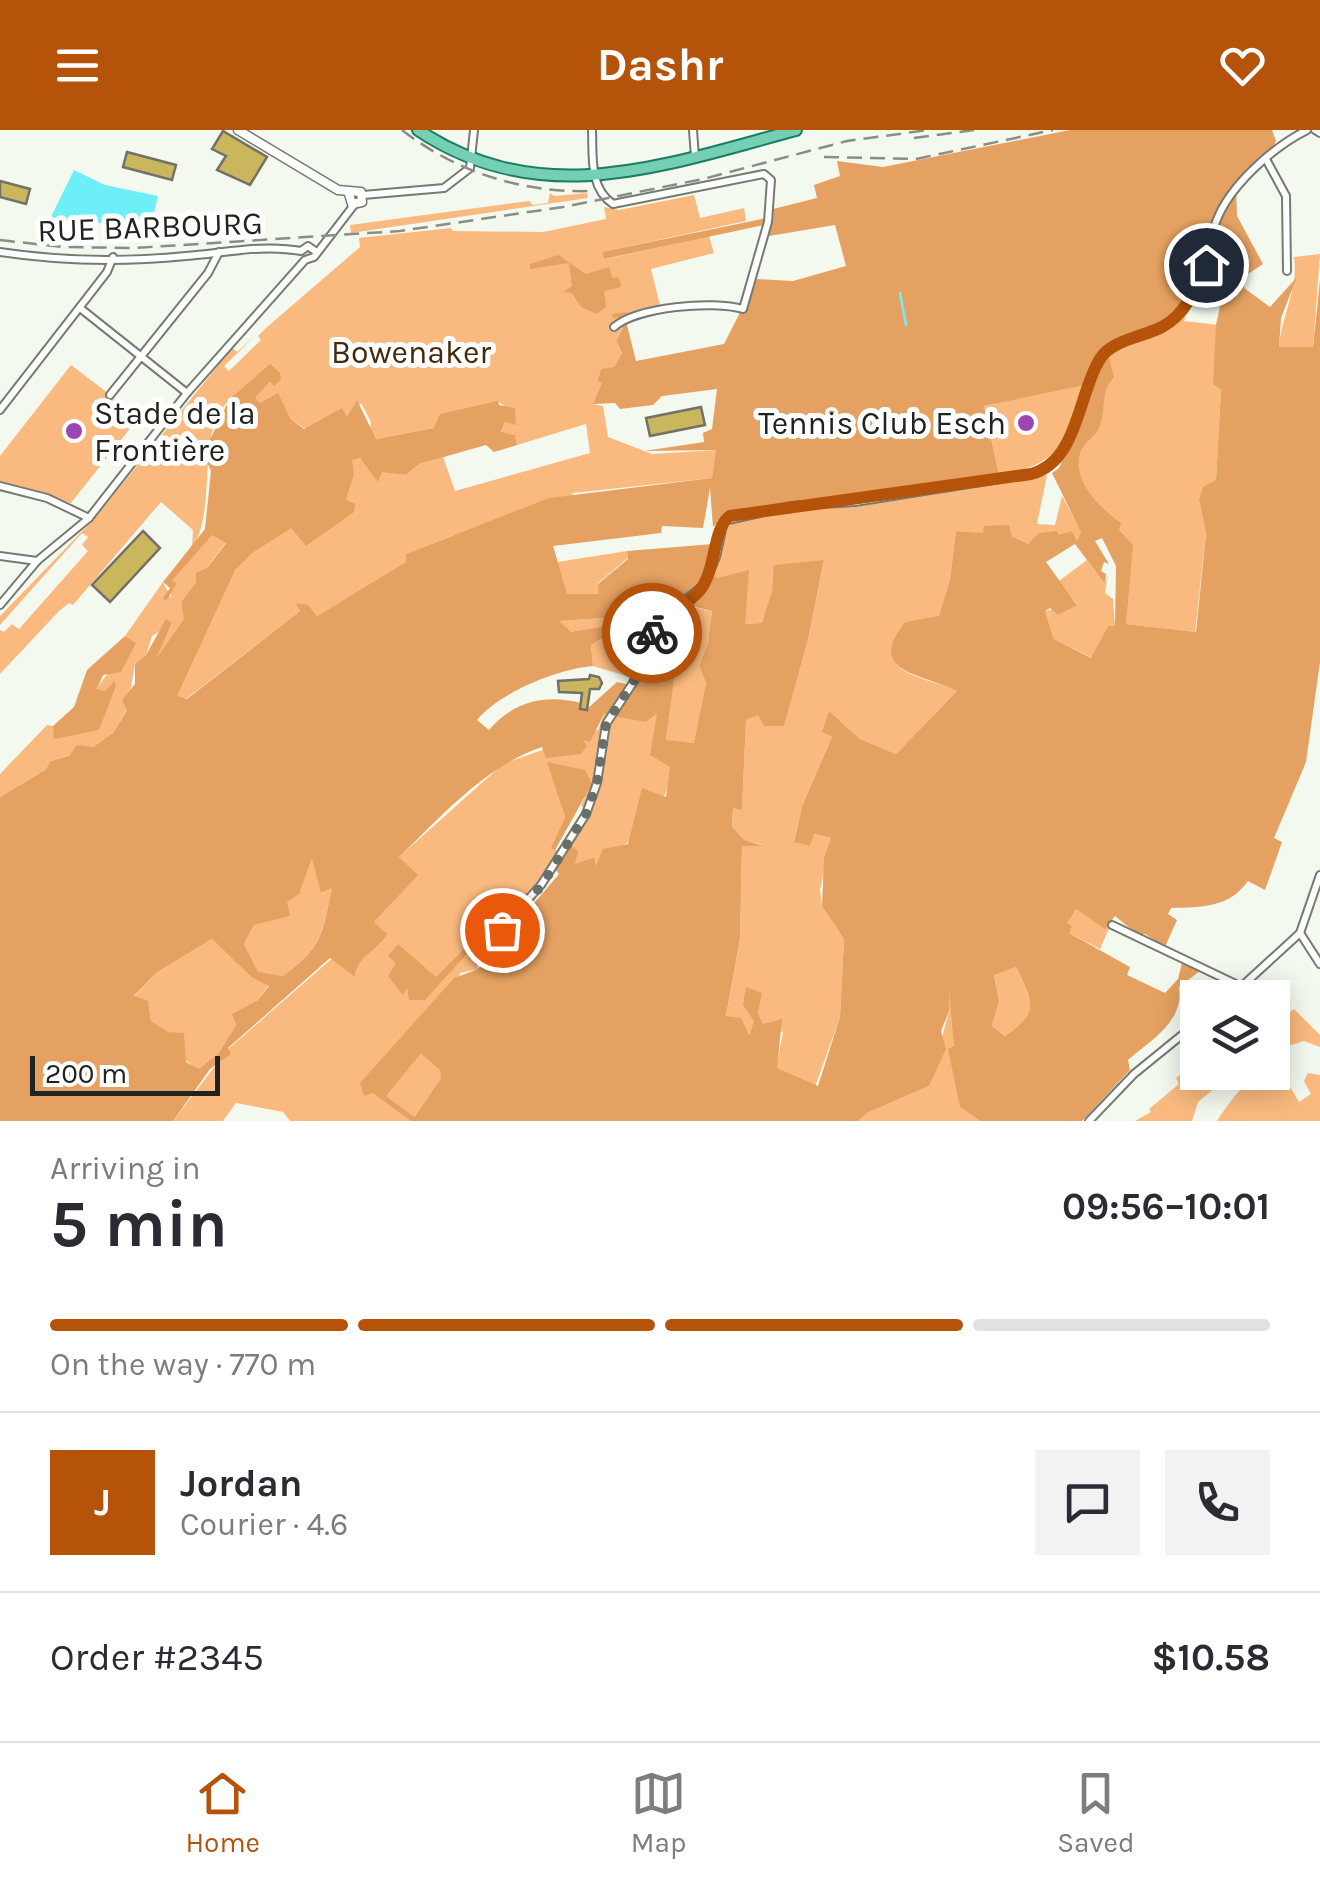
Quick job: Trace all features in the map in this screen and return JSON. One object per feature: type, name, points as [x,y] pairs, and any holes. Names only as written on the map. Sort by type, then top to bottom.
[{"type":"main road","points":[[418,130],[472,161],[513,173],[593,174],[695,157],[796,130]]},
{"type":"street","points":[[238,130],[349,194],[354,205]]},
{"type":"street","points":[[349,194],[356,190],[363,195],[444,188],[465,175],[472,161],[474,130]]},
{"type":"street","points":[[592,130],[593,174],[607,202],[619,205],[764,174],[770,177],[768,222],[743,309],[715,303],[625,317],[614,327]]},
{"type":"street","points":[[694,130],[695,157]]},
{"type":"street","points":[[491,940],[542,885],[586,814],[597,783],[606,724],[644,665],[654,627],[704,585],[716,557],[718,536],[730,516],[900,495],[1050,467],[1062,452],[1099,360],[1113,348],[1162,327],[1178,315],[1201,278],[1226,200],[1307,130]]},
{"type":"street","points":[[1267,161],[1286,196],[1287,270]]},
{"type":"street","points":[[0,605],[37,562],[89,518],[187,393],[303,256],[312,259],[315,250],[354,205],[362,202],[363,195]]},
{"type":"street","name":"RUE BARBOURG","points":[[0,252],[113,257],[284,248],[303,256]]},
{"type":"street","points":[[110,395],[208,274],[219,252]]},
{"type":"street","points":[[0,410],[108,272],[113,257]]},
{"type":"street","points":[[80,308],[187,393]]},
{"type":"street","points":[[0,486],[48,498],[89,518]]},
{"type":"street","points":[[0,556],[37,562]]},
{"type":"street","points":[[1250,980],[1300,933],[1320,875]]},
{"type":"street","points":[[1112,925],[1227,980]]},
{"type":"street","points":[[1300,933],[1320,964]]},
{"type":"street","points":[[1089,1121],[1134,1074],[1180,1037]]},
{"type":"green space","points":[[550,193],[587,193],[588,198],[351,233],[350,225],[529,201],[533,205],[548,203]]},
{"type":"green space","name":"Bowenaker","points":[[694,195],[700,218],[744,208],[746,221],[603,252],[604,259],[709,236],[714,253],[651,269],[661,309],[621,317],[623,328],[616,341],[622,353],[593,404],[603,406],[608,437],[652,454],[717,450],[712,478],[573,493],[553,546],[557,562],[627,551],[628,558],[598,583],[600,594],[567,594],[454,535],[407,554],[407,562],[317,616],[296,604],[300,611],[186,699],[176,697],[235,570],[271,538],[346,500],[354,475],[351,460],[359,458],[381,471],[406,475],[419,464],[443,457],[455,491],[590,453],[586,424],[517,445],[515,435],[501,433],[505,422],[515,424],[510,409],[498,402],[434,428],[376,439],[369,434],[371,422],[361,403],[347,418],[342,409],[307,430],[290,418],[281,403],[260,403],[254,398],[280,373],[237,395],[220,412],[213,428],[200,531],[192,548],[193,530],[161,502],[73,605],[69,603],[59,611],[0,674],[0,630],[4,632],[12,624],[19,629],[88,551],[82,545],[88,537],[82,533],[0,625],[0,616],[95,518],[232,348],[237,352],[257,334],[224,366],[229,371],[261,340],[258,336],[267,327],[360,247],[359,238],[451,228],[543,232],[606,219],[604,207],[619,210]]},
{"type":"green space","points":[[1320,254],[1313,348],[1279,348],[1294,280],[1294,257]]},
{"type":"green space","points":[[1196,287],[1184,321],[1219,325],[1213,384],[1221,390],[1216,481],[1199,500],[1206,534],[1195,632],[1126,624],[1128,544],[1106,532],[1059,469],[1108,354],[1172,326]]},
{"type":"green space","name":"Stade de la Frontière","points":[[71,365],[139,417],[71,503],[0,482],[0,456]]},
{"type":"green space","name":"Tennis Club Esch","points":[[1084,384],[1058,447],[1037,464],[999,475],[984,406]]},
{"type":"green space","points":[[1047,475],[1037,524],[1055,525],[1062,496],[1082,532],[1076,542],[1052,532],[1028,544],[1012,536],[956,531],[950,579],[939,617],[905,622],[895,638],[891,651],[903,670],[958,690],[896,754],[860,739],[830,712],[823,732],[832,737],[802,806],[794,841],[810,846],[813,834],[831,838],[820,890],[822,906],[844,939],[840,1017],[815,1087],[776,1068],[783,1032],[763,1024],[758,1013],[748,1036],[726,1017],[740,939],[742,845],[763,845],[743,840],[732,828],[733,808],[742,809],[746,720],[759,714],[784,725],[808,640],[824,561],[772,591],[763,623],[744,624],[712,575],[725,528],[742,519]]},
{"type":"green space","points":[[212,534],[226,542],[181,602],[185,619],[151,667],[172,624],[152,636],[146,655],[135,664],[127,709],[113,733],[93,747],[51,761],[45,770],[0,797],[0,774],[47,725],[53,726],[55,735],[99,730],[114,681],[105,691],[97,690],[135,643],[125,636],[163,582],[171,598],[171,582]]},
{"type":"green space","points":[[1087,560],[1105,584],[1108,574],[1105,593],[1113,599],[1115,626],[1108,626],[1092,658],[1054,639],[1045,611],[1077,604],[1059,581]]},
{"type":"green space","points":[[682,605],[712,611],[708,643],[699,666],[706,683],[695,743],[666,741]]},
{"type":"green space","points":[[666,614],[654,627],[625,625],[571,632],[558,621]]},
{"type":"green space","points":[[646,638],[639,663],[627,676],[593,666],[591,645],[601,639],[624,645]]},
{"type":"green space","points":[[658,711],[670,767],[664,798],[634,837],[596,867],[595,857],[574,865],[571,847],[556,870],[504,919],[496,915],[508,924],[494,937],[497,941],[512,923],[517,927],[497,946],[485,935],[473,947],[478,969],[460,973],[441,1078],[411,1121],[290,1121],[283,1112],[236,1103],[223,1121],[173,1121],[228,1049],[374,922],[417,875],[399,857],[503,764],[598,730],[604,714]],"holes":[[[548,762],[585,797],[581,806],[588,810],[562,854],[552,847],[565,817]]]},
{"type":"green space","points":[[312,856],[322,893],[333,886],[319,937],[306,956],[283,976],[258,973],[244,944],[254,925],[287,902]]},
{"type":"green space","points":[[1076,909],[1105,928],[1109,920],[1112,922],[1100,949],[1069,933],[1066,923]]},
{"type":"green space","points":[[212,939],[251,977],[269,985],[258,1000],[233,1014],[236,1025],[218,1054],[199,1070],[185,1060],[151,1021],[148,1002],[134,997],[156,973]]},
{"type":"green space","points":[[1016,967],[1030,1006],[1024,1020],[1005,1036],[992,1026],[999,1001],[994,974]]},
{"type":"green space","points":[[945,990],[949,990],[952,1004],[960,1107],[980,1121],[858,1121],[867,1113],[929,1086],[949,1011]]},
{"type":"green space","points":[[1294,1009],[1320,1035],[1320,1047],[1304,1041],[1290,1046],[1290,1012]]},
{"type":"green space","points":[[1308,1073],[1320,1075],[1320,1121],[1217,1121],[1241,1090],[1290,1090],[1290,1087],[1299,1102],[1311,1094],[1304,1081]]},
{"type":"green space","points":[[1180,1075],[1180,1090],[1212,1090],[1198,1102],[1192,1121],[1135,1121],[1151,1112],[1149,1109],[1179,1084],[1176,1078]]},
{"type":"shaded area","points":[[1070,130],[1272,130],[1276,141],[1267,161],[1236,188],[1237,216],[1263,264],[1245,276],[1244,288],[1270,307],[1297,277],[1281,318],[1279,347],[1313,347],[1320,280],[1320,662],[1306,762],[1274,838],[1282,842],[1265,890],[1248,881],[1223,901],[1171,908],[1168,914],[1177,920],[1165,947],[1145,934],[1137,934],[1115,916],[1105,929],[1076,909],[1067,923],[1072,926],[1069,933],[1130,967],[1127,975],[1165,993],[1178,979],[1182,963],[1200,971],[1188,980],[1180,980],[1177,1010],[1156,1037],[1128,1060],[1130,1070],[1082,1121],[980,1121],[960,1107],[948,1049],[954,1046],[949,990],[949,1011],[941,1031],[946,1049],[929,1086],[867,1113],[858,1121],[411,1121],[373,1093],[364,1096],[360,1083],[454,978],[478,969],[559,874],[556,870],[571,846],[578,851],[575,864],[595,857],[596,866],[603,849],[628,844],[642,788],[666,797],[670,767],[650,755],[657,713],[646,722],[604,714],[590,742],[583,740],[587,746],[581,754],[546,758],[542,747],[501,767],[448,809],[399,857],[418,875],[374,922],[387,934],[363,959],[355,977],[330,958],[228,1048],[231,1054],[210,1069],[173,1121],[0,1121],[0,797],[45,770],[51,761],[70,755],[77,745],[93,747],[113,733],[127,710],[122,700],[135,684],[135,664],[146,655],[166,619],[172,623],[156,659],[184,619],[181,602],[196,582],[196,573],[207,568],[226,543],[212,535],[172,581],[177,583],[166,601],[163,598],[170,588],[163,582],[205,529],[211,471],[203,454],[229,400],[270,364],[280,373],[281,380],[274,386],[270,382],[255,398],[260,403],[278,393],[290,418],[304,429],[342,408],[347,417],[357,400],[376,439],[434,428],[440,414],[498,401],[499,405],[515,408],[516,425],[505,422],[501,432],[515,435],[517,445],[494,452],[486,445],[419,464],[406,475],[382,472],[378,482],[360,458],[352,460],[354,475],[346,500],[355,504],[354,512],[306,546],[291,528],[252,553],[235,570],[177,696],[187,699],[300,611],[295,603],[308,605],[317,616],[406,562],[406,554],[549,498],[712,478],[716,450],[644,451],[704,442],[703,433],[712,429],[717,389],[662,396],[653,405],[620,409],[615,403],[593,404],[602,383],[598,381],[601,369],[614,367],[622,353],[616,341],[623,328],[621,317],[613,318],[612,314],[628,312],[625,317],[636,361],[724,344],[757,279],[793,281],[846,266],[835,225],[769,236],[773,209],[817,198],[814,185],[840,176],[837,161],[883,167]],"holes":[[[1213,239],[1230,258],[1216,325],[1213,384],[1221,390],[1216,480],[1203,487],[1199,500],[1206,534],[1196,632],[1126,624],[1133,545],[1119,530],[1121,523],[1090,493],[1079,463],[1082,449],[1099,428],[1106,389],[1114,377],[1108,354],[1059,468],[1052,473],[1081,532],[1077,541],[1072,531],[1059,535],[1057,531],[1039,533],[1028,544],[1012,536],[1009,525],[984,526],[983,533],[956,531],[950,579],[939,616],[905,622],[891,652],[894,662],[903,669],[957,691],[896,754],[860,739],[829,711],[822,732],[832,737],[802,806],[794,842],[810,846],[814,834],[831,838],[824,858],[822,906],[844,939],[840,1017],[818,1086],[777,1068],[782,1019],[763,1024],[758,1013],[762,993],[746,987],[743,1005],[754,1021],[749,1035],[741,1018],[726,1016],[740,939],[742,846],[764,846],[744,840],[732,827],[733,808],[742,810],[746,720],[758,715],[764,726],[784,726],[808,640],[824,560],[774,565],[772,591],[762,623],[745,624],[749,570],[718,578],[710,574],[713,544],[627,551],[628,559],[598,584],[599,594],[567,594],[553,546],[661,533],[662,526],[703,528],[710,488],[713,527],[730,512],[999,475],[984,406],[1089,384],[1105,352],[1178,315],[1206,265]],[[1102,538],[1116,566],[1115,626],[1108,626],[1091,658],[1054,639],[1045,611],[1050,608],[1058,615],[1077,605],[1046,562],[1075,544],[1105,584],[1106,574],[1101,571],[1104,562],[1109,564],[1095,541]],[[684,604],[712,611],[708,643],[699,666],[706,683],[694,743],[666,740]],[[664,614],[654,627],[625,625],[571,632],[559,621]],[[650,637],[640,672],[631,685],[617,682],[587,709],[580,708],[581,703],[543,700],[509,712],[489,730],[477,720],[499,701],[530,684],[593,666],[591,645],[601,639],[612,646],[616,660],[627,663],[632,656],[629,645]],[[312,858],[321,893],[332,888],[319,938],[307,956],[283,976],[258,972],[244,944],[254,925],[290,916],[287,902],[299,894]],[[212,939],[251,977],[269,986],[258,1000],[232,1014],[236,1025],[218,1054],[199,1069],[186,1062],[184,1033],[168,1032],[151,1021],[148,1001],[134,996],[156,973]],[[1016,967],[1029,998],[1024,1020],[1005,1036],[992,1026],[999,1001],[994,975]],[[421,1053],[440,1070],[441,1078],[414,1117],[386,1096]]]},
{"type":"shaded area","points":[[766,218],[764,225],[604,259],[602,252]]},
{"type":"shaded area","points":[[558,255],[586,274],[609,267],[612,278],[619,277],[621,287],[604,291],[606,307],[597,314],[581,307],[572,293],[563,292],[572,286],[569,263],[530,269],[530,264]]},
{"type":"shaded area","points":[[125,636],[136,643],[121,672],[103,675],[97,689],[105,691],[114,681],[116,686],[99,730],[54,739],[53,726],[74,707],[87,670]]},
{"type":"shaded area","points":[[547,762],[585,770],[592,784],[555,850],[551,848],[565,817]]},
{"type":"shaded area","points":[[398,944],[436,977],[466,947],[473,947],[425,1000],[409,1000],[407,988],[403,995],[388,976],[396,963],[388,956]]},
{"type":"water","points":[[74,170],[105,185],[158,196],[151,224],[53,222],[51,217]]},
{"type":"building","points":[[223,131],[267,157],[250,185],[217,170],[226,156],[212,149]]},
{"type":"building","points":[[127,152],[176,165],[172,180],[123,167]]},
{"type":"building","points":[[0,181],[30,189],[26,204],[0,197]]},
{"type":"building","points":[[701,407],[705,425],[650,436],[646,418]]},
{"type":"building","points":[[143,531],[160,548],[110,602],[92,585]]},
{"type":"building","points":[[590,675],[599,677],[602,683],[599,689],[590,689],[587,710],[580,709],[582,693],[559,692],[558,681],[589,679]]},
{"type":"waterway","points":[[900,293],[906,325]]},
{"type":"railway","points":[[402,130],[445,158],[491,177],[540,188],[591,191]]},
{"type":"railway","points":[[0,240],[63,247],[135,248],[400,231],[563,207],[703,179],[847,141],[928,130]]},
{"type":"railway","points":[[914,138],[974,130]]},
{"type":"railway","points":[[824,157],[916,159],[1053,130]]},
{"type":"way so far","points":[[502,930],[542,885],[586,814],[597,783],[602,734],[610,714],[644,665],[652,633]]},
{"type":"place","name":"Tennis Club Esch","points":[[1026,423]]},
{"type":"place","name":"Stade de la Frontière","points":[[74,431]]},
{"type":"route","points":[[652,633],[660,619],[682,606],[704,585],[716,557],[720,526],[730,516],[791,506],[855,502],[1031,474],[1050,467],[1062,452],[1105,352],[1162,327],[1178,315],[1206,265]]}]
